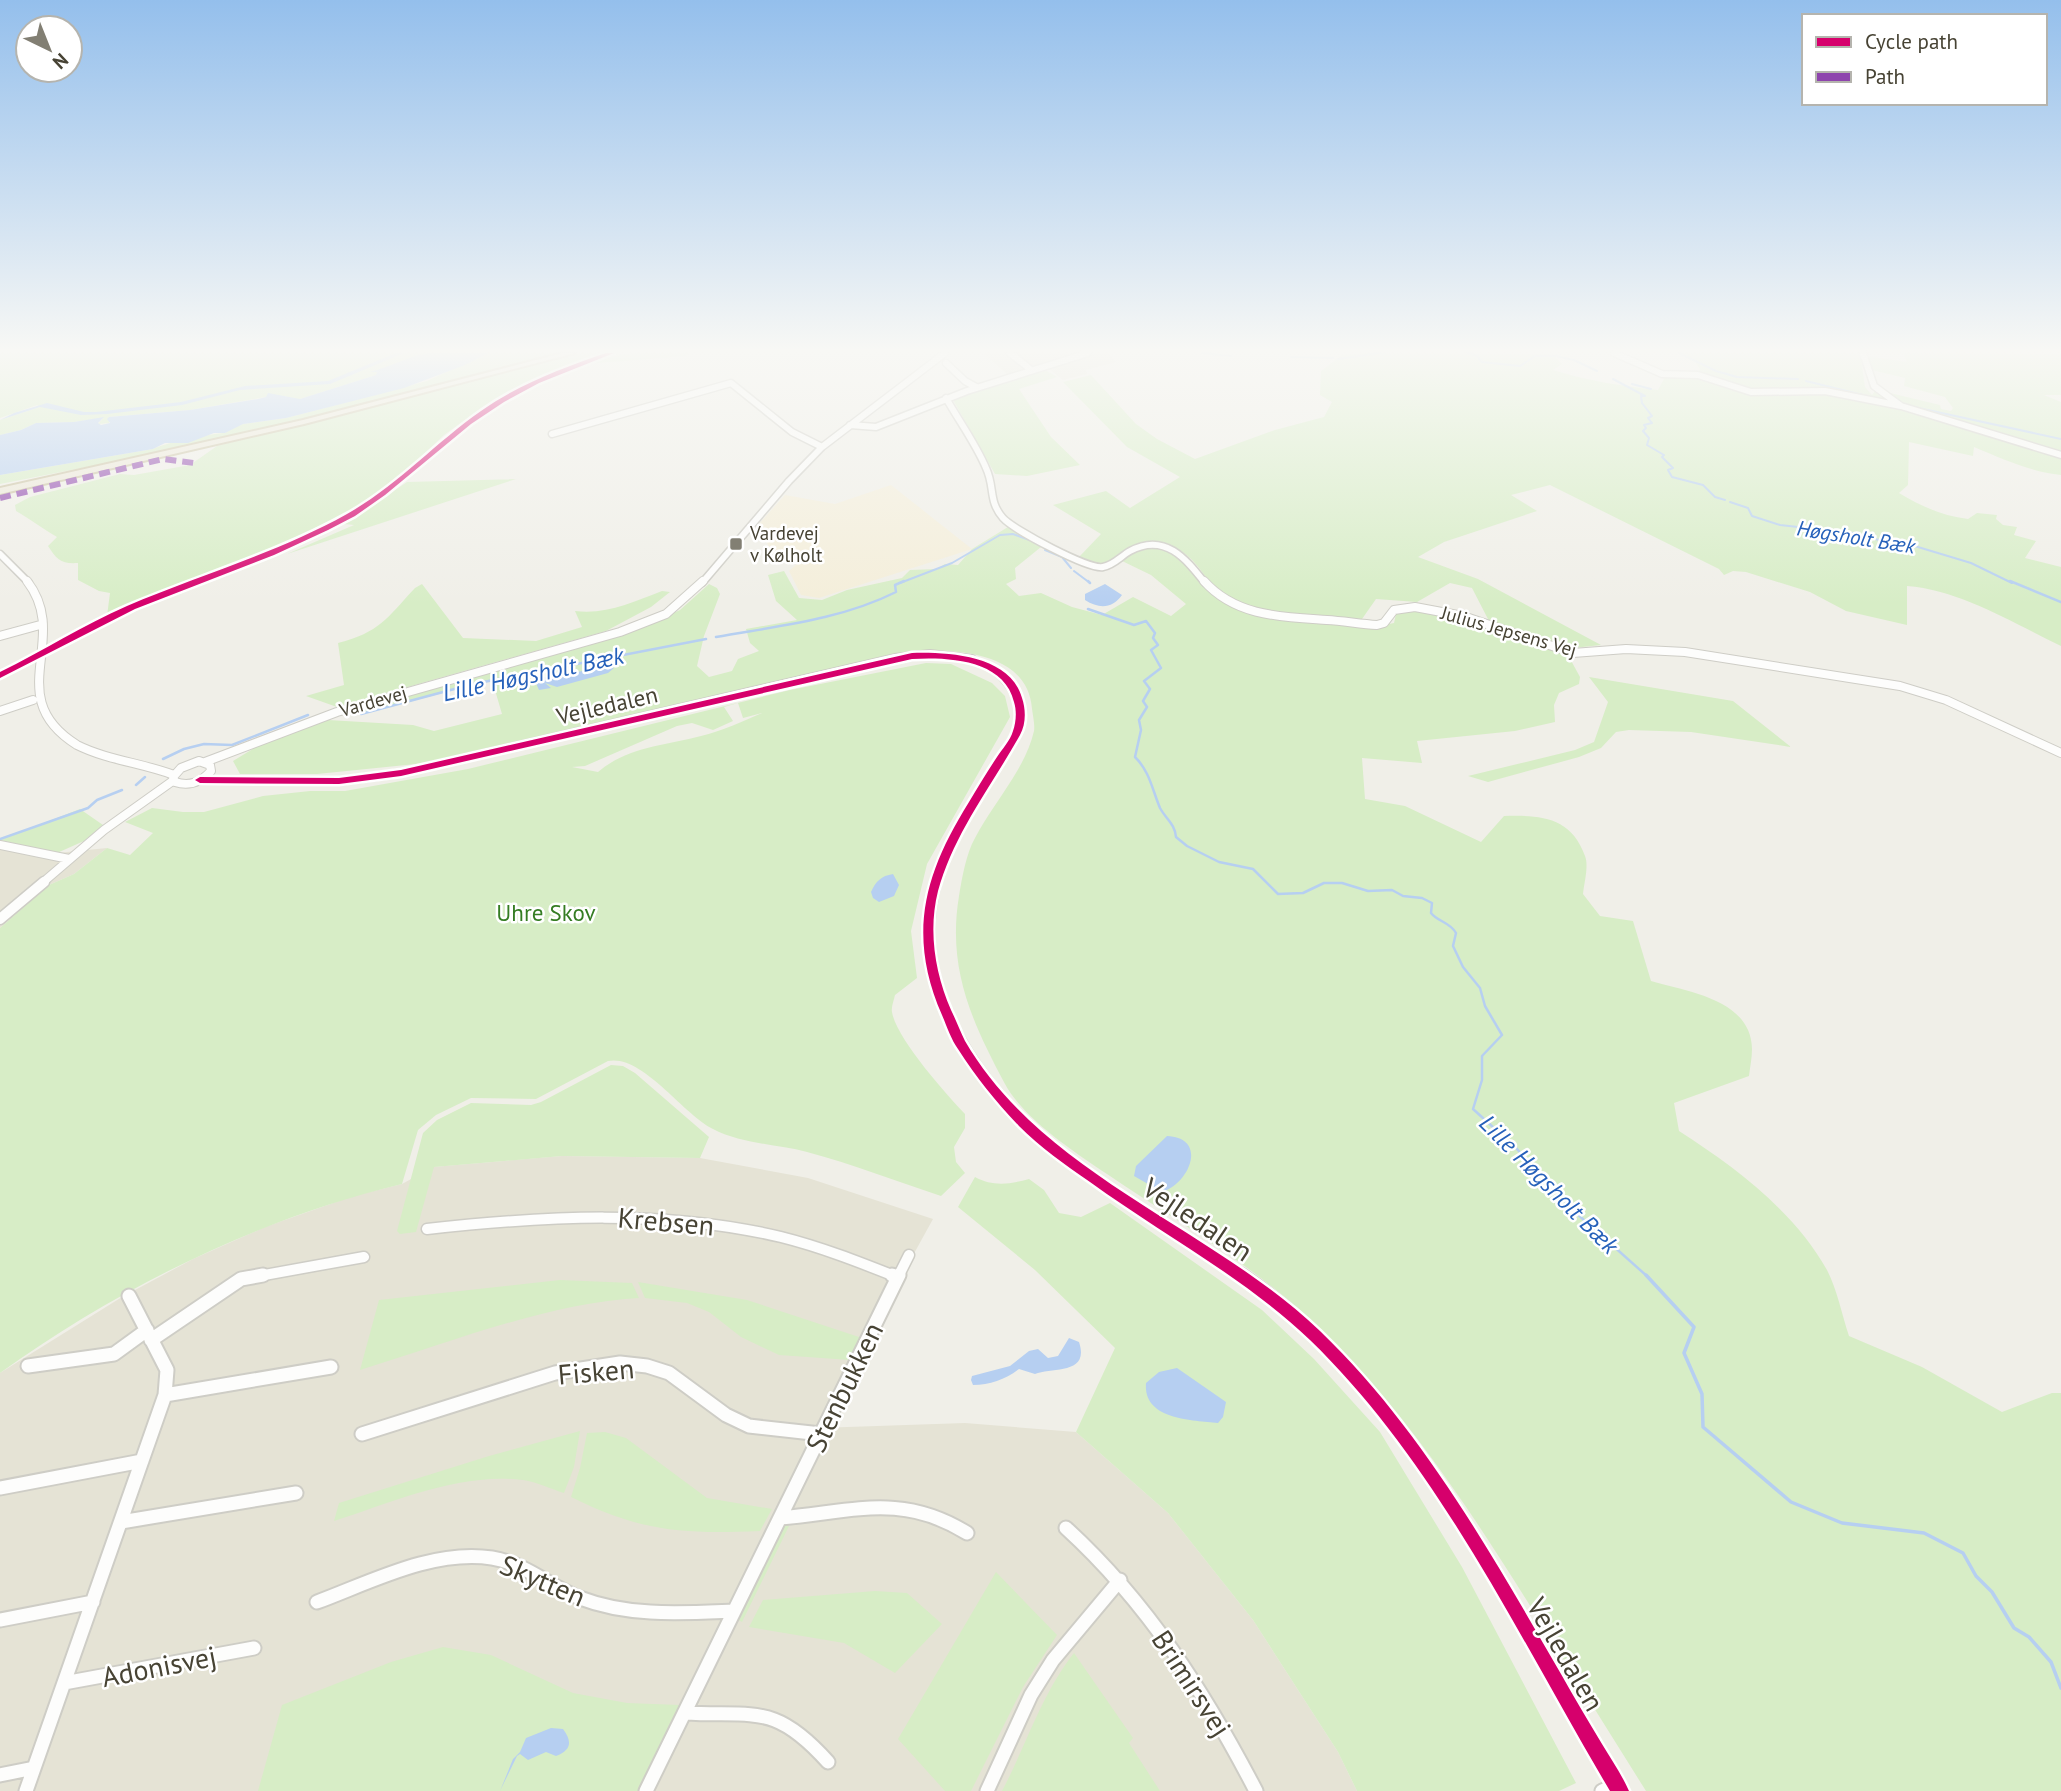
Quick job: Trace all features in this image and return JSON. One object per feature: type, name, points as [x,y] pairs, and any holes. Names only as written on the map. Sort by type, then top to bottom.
[{"type":"highway","points":[[0,490],[240,437]]},
{"type":"highway","points":[[0,490],[106,467]]},
{"type":"street","points":[[801,437],[822,447]]},
{"type":"street","name":"Vardevej","points":[[209,767],[276,733],[337,712],[620,632],[666,614],[694,593],[789,481],[835,437]]},
{"type":"street","name":"Julius Jepsens Vej","points":[[968,437],[986,467],[991,481],[991,499],[1002,517],[1019,532],[1096,568],[1110,566],[1133,548],[1167,547],[1189,559],[1210,588],[1223,597],[1258,613],[1280,618],[1377,625],[1384,623],[1394,610],[1415,607],[1496,625],[1573,653],[1626,649],[1685,652],[1900,686],[1946,700],[2061,753]]},
{"type":"street","points":[[2001,437],[2061,455]]},
{"type":"street","points":[[0,554],[34,590],[40,603],[40,625],[29,679],[33,700],[52,727],[96,754],[146,766],[176,780]]},
{"type":"street","points":[[0,636],[40,625]]},
{"type":"street","name":"Vejledalen","points":[[176,780],[339,781],[401,773],[895,659],[930,654],[972,659]]},
{"type":"street","name":"Vejledalen","points":[[995,670],[1017,693],[1021,719],[1014,739],[952,838],[931,896],[929,921],[934,979],[951,1029],[963,1051],[1002,1102],[1052,1148],[1250,1281],[1297,1319],[1338,1359],[1414,1454],[1453,1511],[1613,1789]]},
{"type":"street","points":[[0,711],[33,700]]},
{"type":"street","points":[[146,766],[209,767]]},
{"type":"street","points":[[0,919],[69,859],[176,780],[184,766]]},
{"type":"street","points":[[200,780],[209,767]]},
{"type":"street","name":"Vejledalen","points":[[209,767],[249,780]]},
{"type":"street","points":[[0,845],[69,859]]},
{"type":"street","name":"Krebsen","points":[[427,1229],[567,1215],[653,1216],[752,1230],[814,1246],[897,1277]]},
{"type":"street","name":"Stenbukken","points":[[646,1791],[909,1255]]},
{"type":"street","points":[[28,1366],[114,1354],[241,1279],[364,1257]]},
{"type":"street","name":"Adonisvej","points":[[26,1791],[165,1395],[167,1370],[130,1296]]},
{"type":"street","name":"Fisken","points":[[362,1434],[555,1373],[620,1363],[647,1366],[669,1373],[726,1415],[749,1426],[821,1434]]},
{"type":"street","points":[[165,1395],[331,1367]]},
{"type":"street","points":[[0,1488],[142,1461]]},
{"type":"street","points":[[121,1522],[296,1493]]},
{"type":"street","points":[[780,1518],[884,1508],[915,1509],[937,1516],[967,1533]]},
{"type":"street","name":"Brimirsvej","points":[[1066,1528],[1120,1580],[1191,1679],[1237,1753],[1256,1791]]},
{"type":"street","name":"Skytten","points":[[317,1602],[434,1562],[464,1557],[493,1558],[519,1567],[579,1598],[615,1609],[656,1613],[734,1611]]},
{"type":"street","points":[[987,1791],[1031,1695],[1054,1660],[1120,1580]]},
{"type":"street","points":[[0,1620],[93,1602]]},
{"type":"street","name":"Adonisvej","points":[[64,1683],[254,1648]]},
{"type":"street","points":[[684,1713],[752,1713],[779,1722],[803,1736],[828,1762]]},
{"type":"street","points":[[0,1775],[34,1768]]},
{"type":"shaded area","points":[[891,485],[972,549],[819,598],[801,595],[789,571],[802,560],[773,553],[757,526],[785,495],[835,504]]},
{"type":"shaded area","points":[[0,840],[57,853],[107,848],[74,874],[49,885],[0,928]]},
{"type":"shaded area","points":[[562,1156],[700,1158],[808,1178],[933,1219],[818,1428],[965,1423],[1076,1432],[1168,1513],[1253,1620],[1338,1752],[1357,1791],[0,1791],[0,1373],[122,1297],[193,1259],[265,1227],[353,1196],[402,1184],[433,1167]]},
{"type":"green space","points":[[233,437],[0,484],[0,475],[153,449],[188,439]]},
{"type":"green space","points":[[254,437],[442,437],[386,490],[341,517],[279,548],[107,616],[110,593],[99,591],[78,580],[78,563],[60,560],[48,546],[57,537],[16,511],[15,505],[30,497],[120,474],[134,475],[190,465],[217,446]]},
{"type":"green space","points":[[974,437],[1051,437],[1080,465],[1027,476],[995,474]]},
{"type":"green space","points":[[1117,437],[1154,437],[1195,459],[1257,437],[1996,437],[2061,456],[2061,475],[2028,468],[1974,447],[1973,456],[1909,442],[1908,485],[1899,493],[1950,516],[1968,519],[1977,513],[1997,515],[1996,519],[2003,525],[2017,527],[2014,535],[2036,541],[2025,558],[2061,567],[2061,646],[1986,609],[1927,589],[1907,586],[1907,625],[1846,611],[1810,592],[1746,572],[1733,571],[1724,575],[1719,569],[1550,485],[1511,495],[1537,511],[1444,542],[1418,557],[1478,579],[1601,645],[1573,648],[1489,621],[1472,588],[1450,583],[1417,602],[1376,599],[1362,619],[1298,615],[1266,611],[1235,602],[1213,586],[1190,558],[1168,546],[1143,544],[1131,547],[1105,566],[1097,566],[1079,557],[1101,534],[1053,505],[1106,491],[1130,508],[1180,477],[1127,447]]},
{"type":"green space","points":[[2002,437],[2061,437],[2061,455]]},
{"type":"green space","points":[[516,479],[287,554],[354,525],[344,524],[407,482]]},
{"type":"green space","points":[[1008,527],[1041,547],[1015,568],[1016,579],[1006,584],[1019,596],[1041,593],[1072,607],[1102,615],[1133,597],[1171,616],[1186,604],[1151,575],[1120,560],[1130,553],[1160,546],[1173,550],[1180,556],[1215,596],[1246,611],[1276,618],[1374,625],[1394,623],[1396,614],[1412,611],[1432,612],[1481,624],[1568,655],[1580,677],[1579,684],[1559,693],[1554,705],[1555,722],[1515,731],[1417,741],[1422,763],[1362,758],[1365,799],[1405,806],[1481,842],[1504,816],[1541,818],[1562,826],[1571,833],[1579,843],[1586,860],[1583,894],[1600,916],[1633,921],[1651,981],[1715,1000],[1741,1019],[1749,1032],[1752,1049],[1749,1076],[1674,1103],[1679,1131],[1742,1175],[1798,1228],[1827,1270],[1849,1336],[1922,1367],[2002,1412],[2052,1393],[2061,1393],[2061,1791],[1646,1791],[1480,1528],[1429,1455],[1373,1385],[1288,1299],[1212,1243],[1065,1145],[1024,1110],[1005,1084],[982,1039],[965,994],[956,947],[956,922],[963,874],[972,844],[1024,759],[1034,731],[1028,690],[1018,676],[1005,665],[970,654],[916,650],[493,749],[416,764],[317,774],[240,774],[233,761],[256,747],[328,720],[413,725],[434,731],[502,714],[492,680],[367,713],[354,711],[632,632],[680,610],[709,584],[717,588],[720,594],[704,636],[697,666],[709,677],[732,671],[738,659],[759,651],[750,643],[746,629],[797,620],[776,601],[768,575],[784,571],[799,598],[822,600],[847,590],[902,578],[910,570],[937,569],[945,564],[958,565],[972,549]]},
{"type":"green space","points":[[422,584],[463,638],[536,641],[582,627],[575,611],[609,609],[662,591],[670,592],[651,607],[606,631],[337,707],[306,696],[344,685],[338,643],[373,629]]},
{"type":"green space","name":"Uhre Skov","points":[[926,663],[951,664],[992,683],[1005,696],[1010,717],[927,864],[911,931],[917,978],[895,995],[892,1008],[902,1036],[965,1114],[965,1128],[954,1147],[956,1162],[965,1173],[941,1196],[824,1157],[724,1134],[701,1121],[648,1075],[621,1061],[608,1061],[536,1099],[471,1098],[436,1115],[418,1130],[402,1184],[296,1216],[192,1259],[93,1312],[0,1373],[0,928],[49,885],[74,874],[107,848],[130,855],[153,833],[125,822],[152,808],[204,812],[263,796],[310,791],[345,791],[468,769],[790,690]],"holes":[[[738,703],[743,718],[762,713],[709,734],[634,752],[598,772],[572,767],[585,766],[677,726],[692,723],[713,730],[733,721],[724,707]]]},
{"type":"green space","points":[[1589,677],[1733,701],[1791,747],[1691,732],[1629,730],[1616,732],[1601,748],[1579,757],[1488,782],[1468,776],[1575,750],[1594,742],[1608,702]]},
{"type":"green space","points":[[80,809],[103,825],[84,841],[57,853],[0,840]]},
{"type":"green space","points":[[611,1065],[623,1066],[635,1073],[709,1137],[700,1158],[562,1156],[434,1167],[416,1232],[400,1234],[397,1231],[423,1133],[437,1120],[471,1103],[531,1105],[541,1102]]},
{"type":"green space","points":[[975,1177],[1002,1184],[1029,1179],[1044,1190],[1059,1213],[1081,1217],[1110,1203],[1262,1310],[1314,1359],[1380,1432],[1462,1567],[1576,1783],[1559,1791],[1357,1791],[1338,1752],[1253,1620],[1168,1513],[1076,1432],[1115,1348],[1035,1270],[958,1207]]},
{"type":"green space","points":[[560,1280],[632,1283],[639,1298],[533,1316],[360,1370],[379,1300]]},
{"type":"green space","points":[[638,1282],[747,1300],[862,1338],[850,1360],[779,1355],[741,1337],[709,1312],[687,1303],[645,1298]]},
{"type":"green space","points":[[580,1431],[574,1467],[564,1493],[523,1480],[475,1480],[427,1490],[334,1521],[339,1503]]},
{"type":"green space","points":[[605,1432],[626,1438],[707,1498],[772,1509],[760,1531],[708,1532],[663,1528],[620,1518],[571,1497],[587,1433]]},
{"type":"green space","points":[[790,1524],[742,1622],[737,1619],[782,1526]]},
{"type":"green space","points":[[996,1572],[1057,1635],[1023,1687],[971,1791],[945,1791],[898,1739]]},
{"type":"green space","points":[[875,1591],[907,1593],[942,1624],[895,1673],[844,1643],[749,1627],[763,1600]]},
{"type":"green space","points":[[443,1647],[491,1655],[573,1693],[627,1703],[680,1705],[638,1791],[258,1791],[282,1705],[391,1662]]},
{"type":"green space","points":[[1074,1653],[1133,1738],[1129,1743],[1160,1791],[1002,1791],[1043,1703]]},
{"type":"water","points":[[0,437],[205,437],[188,443],[165,443],[153,449],[0,475]]},
{"type":"water","points":[[1105,584],[1122,595],[1118,600],[1110,605],[1100,606],[1085,600],[1085,594]]},
{"type":"water","points":[[609,665],[614,668],[608,673],[557,687],[545,683],[551,688],[539,690],[535,681],[536,678],[560,676]]},
{"type":"water","points":[[893,874],[899,885],[894,896],[879,902],[873,898],[873,888],[882,878]]},
{"type":"water","points":[[1167,1136],[1188,1144],[1191,1152],[1187,1171],[1172,1187],[1162,1192],[1134,1176],[1136,1166]]},
{"type":"water","points":[[1069,1338],[1079,1342],[1081,1353],[1079,1360],[1068,1368],[1035,1374],[1019,1369],[998,1381],[973,1385],[972,1376],[1010,1366],[1029,1351],[1038,1349],[1048,1358],[1058,1356]]},
{"type":"water","points":[[1177,1368],[1226,1402],[1223,1417],[1218,1423],[1171,1416],[1152,1404],[1147,1395],[1146,1383],[1159,1372]]},
{"type":"water","points":[[551,1728],[563,1729],[568,1737],[568,1748],[556,1756],[546,1752],[528,1760],[520,1754],[500,1791],[513,1759],[520,1752],[526,1738]]},
{"type":"waterway","name":"Høgsholt Bæk","points":[[1648,437],[1647,445],[1664,455],[1662,457],[1673,468],[1668,470],[1672,477],[1703,485],[1715,497],[1725,500]]},
{"type":"waterway","points":[[2050,437],[2061,439]]},
{"type":"waterway","name":"Høgsholt Bæk","points":[[1730,502],[1748,508],[1752,516],[1780,525],[1816,529],[1844,539],[1849,533],[1853,533],[1905,547],[1908,544],[1971,563],[2012,583]]},
{"type":"waterway","name":"Lille Høgsholt Bæk","points":[[900,583],[952,563],[1000,535],[1013,534],[1035,542]]},
{"type":"waterway","name":"Lille Høgsholt Bæk","points":[[1045,550],[1062,557],[1071,568]]},
{"type":"waterway","name":"Lille Høgsholt Bæk","points":[[1074,571],[1090,583],[1088,581]]},
{"type":"waterway","name":"Lille Høgsholt Bæk","points":[[716,637],[831,616],[875,602],[896,592],[895,585],[904,581]]},
{"type":"waterway","name":"Høgsholt Bæk","points":[[2010,581],[2061,602]]},
{"type":"waterway","name":"Lille Høgsholt Bæk","points":[[1088,609],[1134,625],[1146,621],[1155,633],[1153,638],[1158,645],[1151,650],[1161,668],[1144,681],[1150,689],[1143,701],[1147,707],[1139,720],[1141,730],[1135,757],[1147,775],[1160,808],[1172,825],[1176,837],[1187,846],[1219,862],[1253,869],[1278,894],[1303,893],[1324,883],[1342,883],[1368,891],[1392,890],[1403,896],[1422,898],[1432,903],[1431,913],[1451,926],[1456,933],[1453,946],[1463,967],[1480,988],[1485,1006],[1502,1035],[1482,1056],[1482,1080],[1473,1109],[1516,1148],[1575,1212],[1647,1276]]},
{"type":"waterway","name":"Lille Høgsholt Bæk","points":[[361,714],[473,684],[706,639]]},
{"type":"waterway","name":"Lille Høgsholt Bæk","points":[[163,759],[184,749],[204,744],[232,745],[308,715]]},
{"type":"waterway","name":"Lille Høgsholt Bæk","points":[[136,785],[145,777]]},
{"type":"waterway","name":"Lille Høgsholt Bæk","points":[[0,839],[88,808],[97,800],[122,790]]},
{"type":"waterway","name":"Lille Høgsholt Bæk","points":[[1647,1276],[1694,1327],[1684,1353],[1702,1394],[1703,1427],[1791,1502],[1842,1523],[1924,1533],[1963,1553],[1976,1576],[1992,1592],[2014,1628],[2029,1637],[2051,1662],[2061,1688]]},
{"type":"tunnel","points":[[972,659],[995,670]]},
{"type":"marked path","points":[[0,498],[163,459],[194,463]]},
{"type":"cycle path","points":[[0,675],[132,607],[271,553],[352,514],[383,494],[453,437]]},
{"type":"cycle path","points":[[200,780],[339,781],[401,773],[912,656],[931,655],[971,661],[989,667],[1005,677],[1016,690],[1021,708],[1018,730],[950,844],[930,904],[928,942],[935,981],[960,1043],[990,1086],[1026,1124],[1066,1158],[1257,1287],[1316,1336],[1337,1358],[1380,1407],[1455,1512],[1620,1791]]},
{"type":"place","name":"Vardevej v Kølholt","points":[[736,544]]}]
